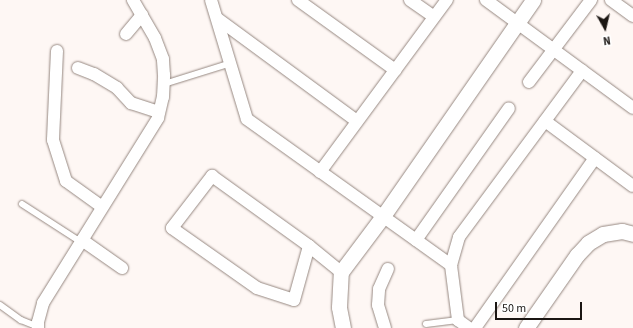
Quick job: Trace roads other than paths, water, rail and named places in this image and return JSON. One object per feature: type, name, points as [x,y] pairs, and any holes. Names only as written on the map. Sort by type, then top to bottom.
[{"type":"street","points":[[38,327],[43,303],[158,118],[164,84],[163,59],[155,38],[133,0]]},
{"type":"street","points":[[211,0],[247,119],[451,265]]},
{"type":"street","points":[[298,0],[395,70]]},
{"type":"street","points":[[410,0],[434,17]]},
{"type":"street","points":[[320,172],[356,121],[447,0]]},
{"type":"street","points":[[486,0],[516,23],[555,49],[582,71],[633,108]]},
{"type":"street","points":[[343,328],[339,307],[341,272],[383,216],[533,0]]},
{"type":"street","points":[[530,82],[591,0]]},
{"type":"street","points":[[611,0],[633,16]]},
{"type":"street","points":[[126,34],[142,15]]},
{"type":"street","points":[[218,19],[356,121]]},
{"type":"street","points":[[57,51],[53,140],[66,181],[102,207]]},
{"type":"street","points":[[78,68],[94,74],[117,88],[131,103],[159,112]]},
{"type":"street","points":[[469,328],[458,320],[451,265],[459,237],[582,71]]},
{"type":"street","points":[[416,240],[509,108]]},
{"type":"street","points":[[545,121],[633,186]]},
{"type":"street","points":[[476,328],[595,158]]},
{"type":"street","points":[[309,246],[294,300],[257,288],[172,228],[212,176],[309,246],[341,272]]},
{"type":"street","points":[[526,328],[577,255],[588,243],[603,234],[622,231],[633,234]]},
{"type":"street","points":[[81,241],[122,268]]},
{"type":"street","points":[[384,328],[378,305],[379,289],[388,269]]},
{"type":"lane","points":[[164,84],[231,63]]},
{"type":"lane","points":[[22,204],[81,241]]},
{"type":"lane","points":[[0,305],[21,320],[38,327]]},
{"type":"lane","points":[[426,324],[458,320]]}]
